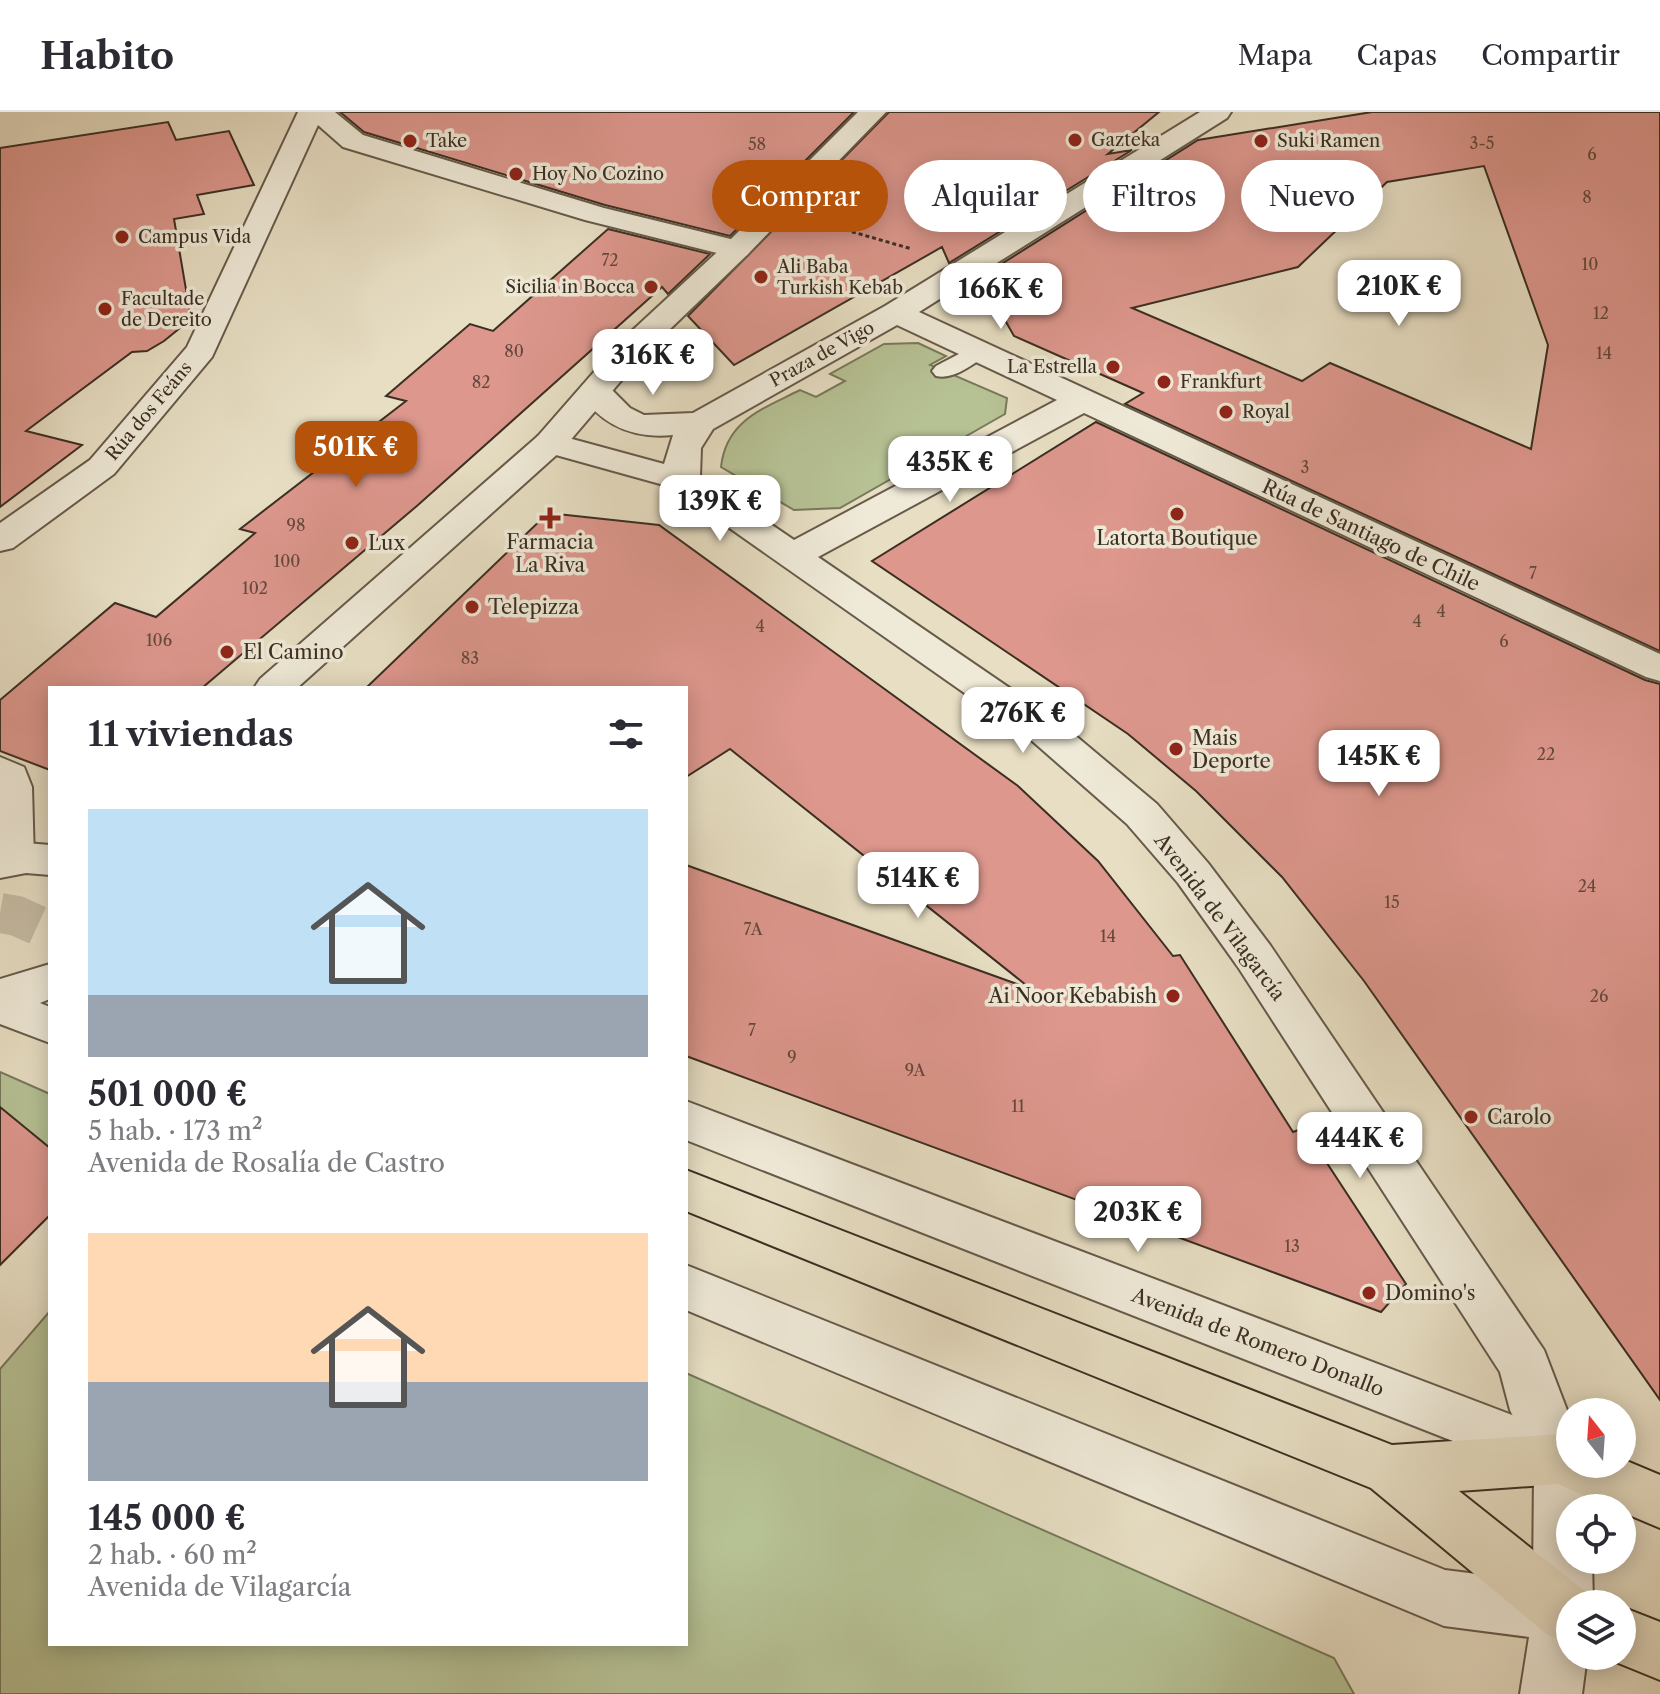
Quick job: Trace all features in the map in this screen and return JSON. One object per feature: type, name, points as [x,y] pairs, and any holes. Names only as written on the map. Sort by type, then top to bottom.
[{"type":"main road","name":"Avenida de Romero Donallo","points":[[688,1191],[1391,1470],[1556,1606]]},
{"type":"main road","name":"Avenida de Romero Donallo","points":[[1391,1470],[1556,1463]]},
{"type":"main road","name":"Avenida de Romero Donallo","points":[[1605,1478],[1660,1502]]},
{"type":"main road","points":[[1636,1642],[1660,1651]]},
{"type":"street","name":"Rúa dos Feáns","points":[[0,540],[102,467],[201,350],[311,112]]},
{"type":"street","points":[[319,112],[353,141],[595,214],[737,249]]},
{"type":"street","points":[[276,686],[550,443],[632,348],[737,249],[873,112]]},
{"type":"street","points":[[896,313],[1220,112]]},
{"type":"street","name":"Praza de Vigo","points":[[595,392],[617,417],[640,425],[701,422],[896,313],[972,366],[1081,401]]},
{"type":"street","points":[[792,556],[1081,401]]},
{"type":"street","name":"Rúa de Santiago de Chile","points":[[1081,401],[1660,669]]},
{"type":"street","points":[[683,480],[682,449],[689,433],[701,422]]},
{"type":"street","name":"Avenida de Vilagarcía","points":[[550,443],[683,480],[1044,730],[1142,814],[1254,956],[1483,1299],[1525,1366],[1538,1410],[1556,1441]]},
{"type":"street","points":[[0,770],[9,776],[30,858]]},
{"type":"street","points":[[0,996],[48,981]]},
{"type":"street","points":[[0,1005],[48,1025]]},
{"type":"street","name":"Avenida de Romero Donallo","points":[[688,1121],[1556,1457]]},
{"type":"street","points":[[688,1288],[1444,1598],[1556,1613]]},
{"type":"street","points":[[1566,1590],[1568,1478]]},
{"type":"street","points":[[1551,1694],[1556,1667]]},
{"type":"path","points":[[852,232],[921,251]]},
{"type":"green space","points":[[918,343],[946,356],[930,365],[1007,398],[1005,414],[840,508],[794,510],[721,467],[730,438],[738,427],[760,410],[800,390],[816,397],[845,381],[830,374],[884,344]]},
{"type":"green space","points":[[0,1072],[48,1093],[48,1155],[0,1119]]},
{"type":"green space","points":[[48,1313],[48,1646],[688,1646],[688,1374],[1334,1658],[1354,1694],[0,1694],[0,1369]]},
{"type":"building","points":[[340,112],[854,112],[806,160],[712,160],[712,232],[605,205],[364,132]]},
{"type":"building","points":[[889,112],[1159,112],[1108,154],[1132,150],[1116,160],[1083,160],[1083,180],[1067,190],[1067,160],[904,160],[904,232],[999,232],[949,263],[942,247],[734,365],[688,316],[771,232],[888,232],[888,160],[842,160]]},
{"type":"building","points":[[1372,112],[1660,112],[1660,651],[1125,404],[1143,393],[1014,336],[993,299],[965,300],[960,290],[1052,232],[1067,232],[1067,223],[1083,212],[1083,232],[1225,232],[1225,160],[1166,160],[1198,140]],"holes":[[[1241,160],[1383,160],[1383,186],[1387,182],[1484,166],[1548,345],[1531,449],[1330,363],[1302,381],[1132,308],[1298,267],[1335,232],[1241,232]]]},
{"type":"building","name":"Campus Vida","points":[[168,122],[176,140],[229,131],[254,185],[197,195],[204,214],[174,219],[191,319],[147,351],[132,352],[26,431],[82,445],[0,507],[0,148]]},
{"type":"building","points":[[608,229],[710,254],[668,294],[662,287],[418,505],[204,686],[48,686],[48,769],[0,751],[0,700],[115,603],[156,617],[255,533],[240,529],[406,401],[386,396],[470,324],[493,331]]},
{"type":"building","points":[[714,232],[734,232],[730,236]]},
{"type":"building","points":[[1096,422],[1645,680],[1660,684],[1660,1400],[1364,981],[1282,877],[1196,791],[1128,734],[872,561]]},
{"type":"building","points":[[548,513],[659,525],[1018,786],[1098,861],[1173,956],[1180,955],[1293,1132],[1304,1128],[1406,1284],[1381,1312],[688,1057],[688,866],[1031,989],[730,749],[688,776],[688,686],[368,686]]},
{"type":"building","points":[[0,1107],[48,1146],[48,1217],[0,1265]]},
{"type":"tunnel","points":[[0,913],[17,916],[48,930]]},
{"type":"place","name":"Gazteka","points":[[1075,140]]},
{"type":"place","name":"Take","points":[[410,141]]},
{"type":"place","name":"Suki Ramen","points":[[1261,141]]},
{"type":"place","name":"Hoy No Cozino","points":[[516,174]]},
{"type":"place","name":"Campus Vida","points":[[122,237]]},
{"type":"place","name":"Ali Baba Turkish Kebab","points":[[761,277]]},
{"type":"place","name":"Sicilia in Bocca","points":[[651,287]]},
{"type":"place","name":"Facultade de Dereito","points":[[105,309]]},
{"type":"place","name":"La Estrella","points":[[1113,367]]},
{"type":"place","name":"Frankfurt","points":[[1164,382]]},
{"type":"place","name":"Royal","points":[[1226,412]]},
{"type":"place","name":"Latorta Boutique","points":[[1177,514]]},
{"type":"place","name":"Farmacia La Riva","points":[[550,518]]},
{"type":"place","name":"Lux","points":[[352,543]]},
{"type":"place","name":"Telepizza","points":[[472,607]]},
{"type":"place","name":"El Camino","points":[[227,652]]},
{"type":"place","name":"Mais Deporte","points":[[1176,749]]},
{"type":"place","name":"Ai Noor Kebabish","points":[[1173,996]]},
{"type":"place","name":"Carolo","points":[[1471,1117]]},
{"type":"place","name":"Domino's","points":[[1369,1293]]}]
